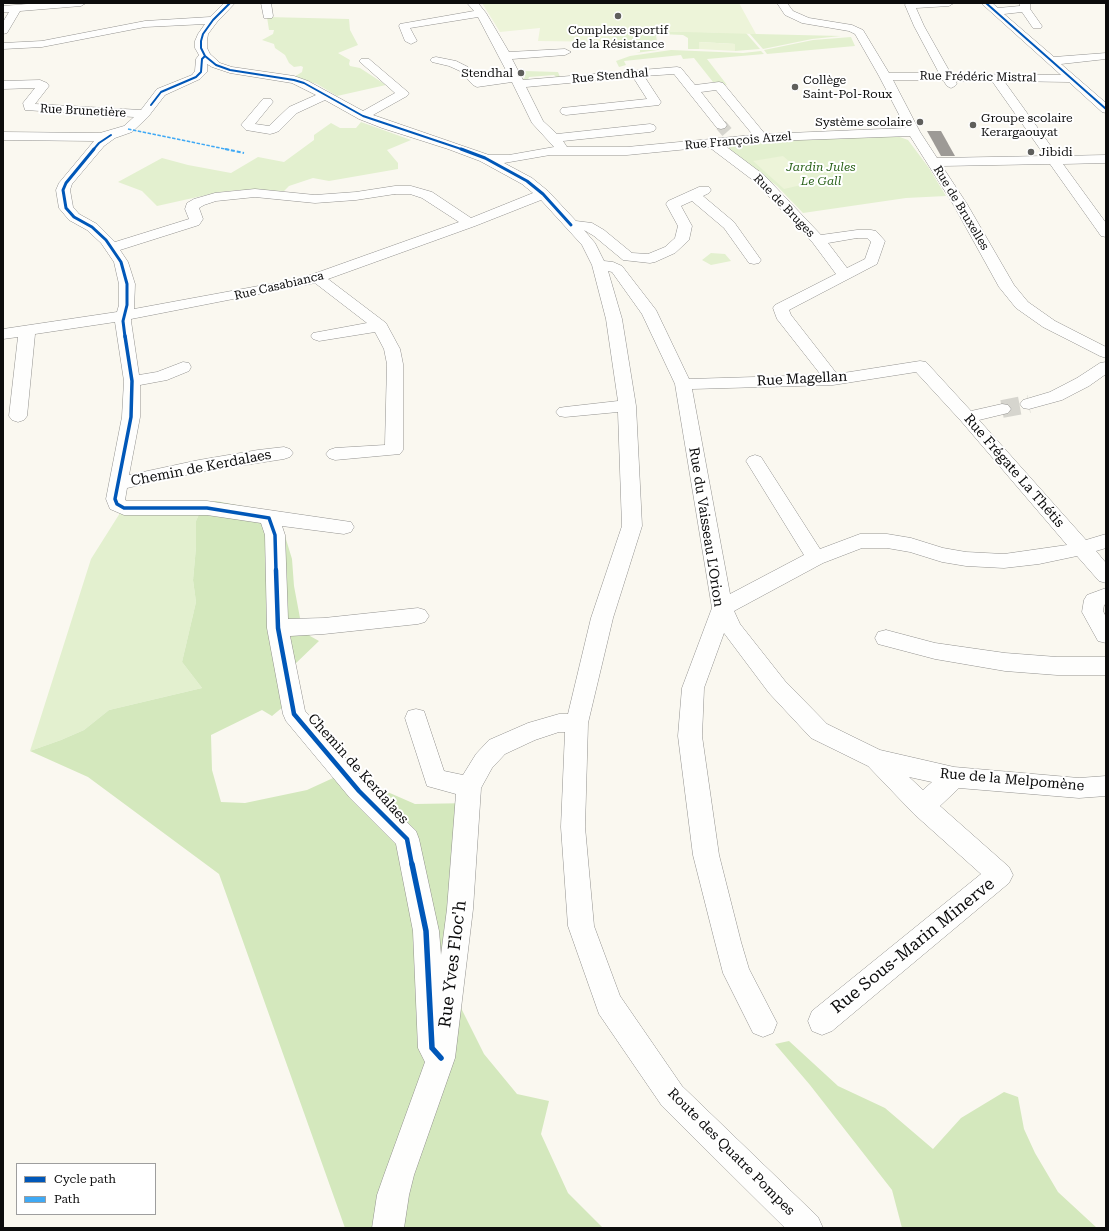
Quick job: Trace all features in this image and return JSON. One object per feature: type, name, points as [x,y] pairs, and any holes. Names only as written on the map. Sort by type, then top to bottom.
[{"type":"street","points":[[3,8],[81,3]]},
{"type":"street","points":[[3,136],[95,140],[128,129],[148,110],[161,92],[196,77],[201,72],[202,59],[205,56],[201,48],[203,34],[213,20],[230,3]]},
{"type":"street","points":[[266,3],[268,16]]},
{"type":"street","points":[[472,3],[481,14],[505,56],[538,123],[554,138],[561,147],[562,151]]},
{"type":"street","name":"Rue de Bruxelles","points":[[782,3],[789,13],[806,22],[852,28],[860,32],[888,80],[914,132],[960,204],[1007,287],[1022,305],[1049,324],[1106,353]]},
{"type":"street","points":[[948,81],[919,26],[910,5],[949,3]]},
{"type":"street","points":[[986,3],[1106,110]]},
{"type":"street","points":[[996,11],[1025,6],[1037,26]]},
{"type":"street","points":[[3,31],[16,8]]},
{"type":"street","points":[[411,41],[404,26],[481,14]]},
{"type":"street","points":[[3,46],[42,44],[145,24],[213,20]]},
{"type":"street","points":[[117,29],[126,40]]},
{"type":"street","points":[[94,34],[104,45]]},
{"type":"street","points":[[505,56],[565,52]]},
{"type":"street","name":"Route des Quatre Pompes","points":[[205,56],[216,65],[230,70],[294,80],[326,95],[363,116],[485,158],[527,181],[543,194],[588,243],[599,265],[614,319],[627,406],[632,526],[602,618],[577,722],[573,826],[581,926],[609,1004],[672,1096],[807,1228]]},
{"type":"street","points":[[1052,61],[1106,56]]},
{"type":"street","name":"Rue Stendhal","points":[[436,60],[452,63],[464,69],[477,83],[636,74],[677,70],[727,133]]},
{"type":"street","points":[[363,116],[403,93],[365,61]]},
{"type":"street","points":[[566,111],[655,102],[636,74]]},
{"type":"street","name":"Rue Frédéric Mistral","points":[[888,80],[998,81],[1071,79]]},
{"type":"street","points":[[998,81],[1056,160],[1106,233]]},
{"type":"street","name":"Rue Brunetière","points":[[3,85],[40,84],[44,86],[29,104],[29,107],[148,110]]},
{"type":"street","points":[[692,89],[719,86],[762,138]]},
{"type":"street","points":[[266,102],[247,125],[250,128],[270,130],[275,128],[293,110],[301,105],[326,95]]},
{"type":"street","points":[[113,103],[148,110]]},
{"type":"street","points":[[554,138],[650,128]]},
{"type":"street","name":"Rue François Arzel","points":[[485,158],[509,159],[539,152],[627,151],[712,143],[727,133],[762,138],[820,134],[914,132]]},
{"type":"street","name":"Chemin de Kerdalaes","points":[[95,140],[66,183],[63,190],[63,197],[66,208],[74,216],[92,227],[112,248],[121,262],[127,284],[127,305],[123,321],[132,381],[131,417],[125,455],[117,484],[115,499],[117,504],[124,508],[207,508],[269,518],[344,527]]},
{"type":"street","name":"Rue de Bruges","points":[[712,143],[759,178],[818,240],[845,275]]},
{"type":"street","points":[[527,181],[526,169],[532,157],[539,152]]},
{"type":"street","points":[[934,162],[1106,159]]},
{"type":"street","points":[[112,248],[194,222],[196,219],[192,206],[199,202],[215,197],[255,193],[315,199],[408,189],[427,195],[470,223]]},
{"type":"street","points":[[571,225],[587,226],[599,233],[618,251],[628,257],[650,259],[670,250],[682,240],[685,226],[673,204],[699,192],[700,199],[729,225],[754,260]]},
{"type":"street","name":"Rue Casabianca","points":[[3,334],[233,296],[318,278],[470,223],[543,194]]},
{"type":"street","name":"Rue de Bruges","points":[[818,240],[857,234],[871,234],[878,241],[872,262],[781,308],[783,316],[833,380]]},
{"type":"street","name":"Rue du Vaisseau L'Orion","points":[[599,265],[608,265],[617,269],[650,313],[683,384],[722,608],[693,688],[690,736],[706,855],[728,942],[737,973],[763,1023]]},
{"type":"street","points":[[318,278],[380,326],[392,349],[395,364],[394,450],[335,454]]},
{"type":"street","points":[[320,336],[380,326]]},
{"type":"street","points":[[18,416],[27,331]]},
{"type":"street","points":[[1091,345],[1106,334]]},
{"type":"street","name":"Rue Magellan","points":[[683,384],[833,380],[920,366]]},
{"type":"street","name":"Rue Frégate La Thétis","points":[[920,366],[967,417],[1106,576]]},
{"type":"street","points":[[132,381],[161,376],[183,367]]},
{"type":"street","points":[[1029,404],[1056,396],[1083,382],[1106,367]]},
{"type":"street","points":[[565,412],[627,406]]},
{"type":"street","points":[[967,417],[1002,409]]},
{"type":"street","name":"Chemin de Kerdalaes","points":[[117,484],[199,466],[284,453]]},
{"type":"street","points":[[755,461],[816,558]]},
{"type":"street","name":"Chemin de Kerdalaes","points":[[269,518],[275,535],[278,628],[294,714],[359,791],[407,838],[426,931],[432,1048],[441,1058]]},
{"type":"street","points":[[722,608],[816,558],[860,541],[887,541],[911,545],[942,555],[966,559],[1004,560],[1039,557],[1106,541]]},
{"type":"street","points":[[1106,596],[1094,600],[1092,612],[1106,635]]},
{"type":"street","name":"Rue de la Melpomène","points":[[722,608],[732,629],[777,687],[819,731],[876,760],[954,777],[1079,788],[1106,786]]},
{"type":"street","points":[[278,628],[324,626],[418,616]]},
{"type":"street","points":[[886,638],[935,651],[1005,662],[1057,666],[1106,666]]},
{"type":"street","points":[[416,718],[436,779],[469,787]]},
{"type":"street","name":"Rue Yves Floc'h","points":[[388,1228],[393,1196],[399,1175],[441,1058],[460,909],[469,787],[484,761],[497,747],[528,733],[558,723],[577,722]]},
{"type":"street","name":"Rue Sous-Marin Minerve","points":[[822,1021],[1000,875],[923,806],[876,760]]},
{"type":"street","points":[[923,806],[954,777]]},
{"type":"green space","name":"Complexe sportif de la Résistance","points":[[482,3],[739,3],[756,34],[613,30],[612,42],[538,41],[540,28],[500,32]]},
{"type":"green space","points":[[267,17],[349,19],[350,30],[358,45],[338,53],[350,60],[350,66],[360,68],[386,85],[337,96],[317,84],[294,77],[302,72],[303,67],[294,67],[289,63],[285,55],[275,48],[274,44],[262,40],[273,34],[274,30],[269,30]]},
{"type":"green space","points":[[613,30],[746,33],[760,49],[735,51],[735,44],[699,42],[699,49],[688,49],[688,38],[683,35],[660,34],[656,36],[657,41],[612,40]]},
{"type":"green space","points":[[749,33],[841,36],[812,39],[763,49]]},
{"type":"green space","points":[[851,37],[855,46],[767,54],[764,50],[813,40]]},
{"type":"green space","points":[[614,42],[656,43],[658,47],[665,49],[636,53],[640,52],[640,48],[616,45]]},
{"type":"green space","points":[[699,42],[735,44],[735,51],[699,49]]},
{"type":"green space","points":[[671,50],[743,53],[761,51],[764,54],[707,59],[727,85],[713,82],[694,58],[683,59],[681,55],[624,61],[626,65],[619,67],[616,61],[630,56]]},
{"type":"green space","points":[[524,71],[558,72],[560,77],[556,77],[554,75],[529,77],[528,80],[525,80],[523,79],[525,77]]},
{"type":"green space","points":[[361,122],[411,140],[387,150],[398,163],[398,169],[329,181],[313,178],[289,186],[284,191],[239,190],[220,192],[157,206],[142,191],[118,182],[162,158],[188,165],[231,173],[258,157],[284,162],[314,140],[314,135],[331,123],[340,128],[356,128]]},
{"type":"green space","name":"Jardin Jules Le Gall","points":[[897,136],[908,140],[929,168],[946,196],[906,198],[803,213],[777,186],[727,149],[730,146],[793,140]]},
{"type":"green space","points":[[783,156],[814,182],[784,189],[753,161]]},
{"type":"green space","points":[[711,253],[725,254],[731,261],[711,265],[702,260]]},
{"type":"green space","points":[[216,501],[278,513],[292,559],[294,586],[300,618],[310,636],[319,641],[293,666],[301,692],[272,716],[262,710],[211,735],[212,770],[221,802],[245,803],[307,790],[344,773],[415,804],[473,803],[455,996],[484,1054],[517,1094],[549,1101],[541,1134],[568,1193],[603,1228],[345,1228],[219,874],[88,777],[30,751],[84,730],[109,710],[202,688],[182,662],[196,602],[193,580],[196,547],[196,521],[203,505]]},
{"type":"green space","points":[[203,505],[196,521],[196,547],[193,580],[196,602],[182,662],[202,688],[109,710],[84,730],[30,751],[91,559],[120,513]]},
{"type":"green space","points":[[789,1041],[838,1086],[885,1108],[933,1149],[961,1118],[1004,1092],[1018,1097],[1024,1129],[1035,1153],[1058,1192],[1097,1228],[902,1228],[892,1190],[810,1085],[775,1044]]},
{"type":"building","points":[[927,131],[941,131],[955,156],[941,156]]},
{"type":"tunnel","points":[[721,125],[727,132]]},
{"type":"tunnel","points":[[1002,409],[1029,404]]},
{"type":"marked path","points":[[128,129],[244,153]]},
{"type":"cycle path","points":[[230,3],[213,20],[203,34],[201,41],[201,48],[205,56],[216,65],[230,70],[294,80],[304,83],[363,116],[485,158],[527,181],[543,194],[571,225]]},
{"type":"cycle path","points":[[986,3],[1106,109]]},
{"type":"cycle path","points":[[151,105],[161,92],[196,77],[201,72],[202,59],[205,56]]},
{"type":"cycle path","points":[[111,135],[99,143],[66,183],[63,190],[66,208],[74,217],[92,227],[106,240],[121,262],[127,284],[127,305],[123,321],[132,381],[131,417],[115,499],[117,504],[124,508],[207,508],[269,518],[275,535],[278,628],[294,714],[359,791],[407,839],[426,931],[432,1048],[441,1058]]},
{"type":"place","name":"Complexe sportif de la Résistance","points":[[618,16]]},
{"type":"place","name":"Stendhal","points":[[521,73]]},
{"type":"place","name":"Collège Saint-Pol-Roux","points":[[795,87]]},
{"type":"place","name":"Système scolaire","points":[[920,122]]},
{"type":"place","name":"Groupe scolaire Kerargaouyat","points":[[973,125]]},
{"type":"place","name":"Jibidi","points":[[1031,152]]}]
